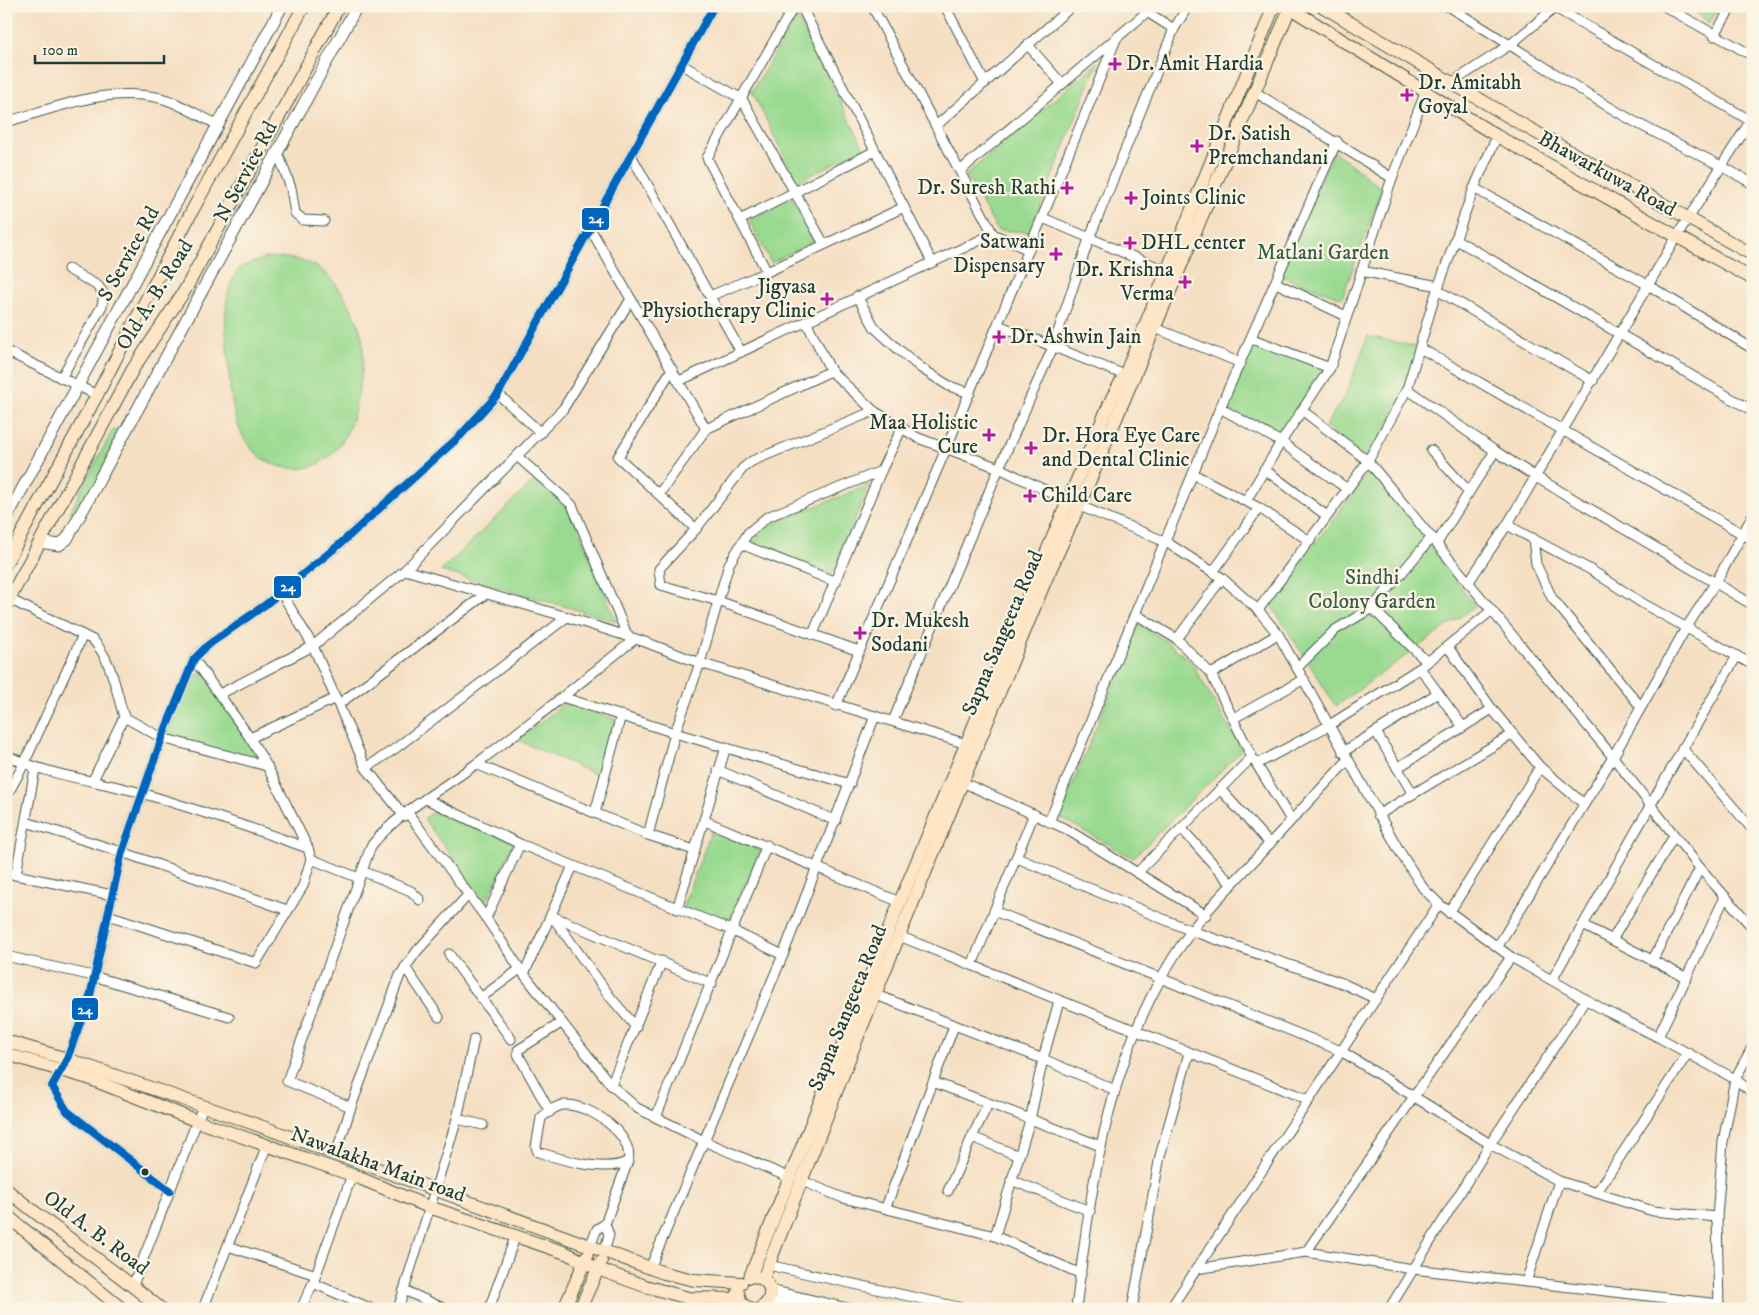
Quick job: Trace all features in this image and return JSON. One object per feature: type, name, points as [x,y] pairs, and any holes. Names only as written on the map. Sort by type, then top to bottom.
[{"type":"main road","name":"Old A. B. Road","points":[[6,563],[97,395],[160,271],[304,6]]},
{"type":"main road","name":"Old A. B. Road","points":[[8,602],[133,369],[185,290],[339,6]]},
{"type":"main road","name":"Sapna Sangeeta Road","points":[[1074,504],[1155,328],[1172,274],[1274,6]]},
{"type":"main road","name":"Bhawarkuwa Road","points":[[1322,6],[1753,255]]},
{"type":"main road","name":"Sapna Sangeeta Road","points":[[763,1279],[794,1179],[900,902],[1046,579],[1125,375],[1255,92],[1290,7]]},
{"type":"main road","name":"Bhawarkuwa Road","points":[[1290,7],[1497,136],[1753,280]]},
{"type":"main road","name":"Sapna Sangeeta Road","points":[[744,1306],[738,1294],[794,1179],[876,995],[962,782],[972,746]]},
{"type":"main road","name":"Nawalakha Main road","points":[[6,1041],[67,1059],[203,1106],[650,1268],[694,1280],[763,1279]]},
{"type":"main road","name":"Nawalakha Main road","points":[[6,1054],[88,1078],[197,1121],[352,1175],[429,1207],[566,1253],[598,1269],[645,1286],[688,1298],[744,1306]]},
{"type":"main road","name":"Old A. B. Road","points":[[6,1189],[52,1228],[133,1285],[161,1309]]},
{"type":"main road","name":"Old A. B. Road","points":[[6,1215],[122,1309]]},
{"type":"main road","points":[[564,1309],[590,1246]]},
{"type":"main road","points":[[580,1309],[604,1252]]},
{"type":"main road","points":[[763,1279],[768,1284],[766,1301]]},
{"type":"street","name":"S Service Rd","points":[[6,519],[282,6]]},
{"type":"street","name":"N Service Rd","points":[[40,542],[59,545],[67,539],[357,6]]},
{"type":"street","points":[[170,1191],[68,1111],[52,1086],[62,1071],[90,996],[122,852],[162,738],[194,659],[208,645],[282,592],[340,544],[460,436],[498,394],[632,157],[714,6]]},
{"type":"street","points":[[767,272],[708,158],[794,6]]},
{"type":"street","points":[[801,6],[932,262]]},
{"type":"street","points":[[872,6],[993,234],[1029,250]]},
{"type":"street","points":[[946,6],[985,83]]},
{"type":"street","points":[[893,721],[999,468],[1053,347],[1089,239],[1174,29],[1188,6]]},
{"type":"street","points":[[1447,6],[1511,44],[1556,76],[1629,118],[1723,166],[1753,184]]},
{"type":"street","points":[[1664,6],[1714,36],[1751,51]]},
{"type":"street","points":[[1714,36],[1732,6]]},
{"type":"street","points":[[1453,82],[1511,44],[1555,7],[1752,120],[1677,236],[1508,525],[1468,583]]},
{"type":"street","points":[[936,126],[1028,45],[1066,8]]},
{"type":"street","points":[[960,171],[1147,12],[1174,29]]},
{"type":"street","points":[[836,706],[970,393],[1117,37]]},
{"type":"street","points":[[1028,45],[1062,84]]},
{"type":"street","points":[[682,65],[742,98],[824,244]]},
{"type":"street","points":[[1246,501],[1281,442],[1330,368],[1392,178],[1426,91]]},
{"type":"street","points":[[1255,92],[1337,141],[1392,178]]},
{"type":"street","points":[[6,122],[99,95],[129,94],[158,97],[219,126]]},
{"type":"street","points":[[1258,610],[1310,541],[1346,488],[1368,461],[1407,389],[1438,288],[1474,188],[1497,136]]},
{"type":"street","points":[[1049,822],[1220,408],[1252,339],[1337,141]]},
{"type":"street","points":[[740,220],[875,151]]},
{"type":"street","points":[[278,153],[292,188],[295,214],[303,220],[324,221]]},
{"type":"street","points":[[632,157],[741,352]]},
{"type":"street","points":[[1474,188],[1648,285],[1753,349]]},
{"type":"street","points":[[710,296],[767,272],[904,207]]},
{"type":"street","points":[[1043,218],[1172,274]]},
{"type":"street","points":[[591,230],[706,429]]},
{"type":"street","points":[[679,381],[857,296],[993,234]]},
{"type":"street","points":[[1456,239],[1753,410]]},
{"type":"street","points":[[61,378],[102,306],[104,294],[98,286],[68,269]]},
{"type":"street","points":[[1361,271],[1438,288],[1593,381]]},
{"type":"street","points":[[1276,283],[1346,316]]},
{"type":"street","points":[[857,296],[874,328],[904,354],[921,368],[949,386],[970,393]]},
{"type":"street","points":[[220,694],[313,646],[405,570],[518,457],[563,409],[632,299]]},
{"type":"street","points":[[806,321],[831,371],[874,411],[902,428],[946,449],[999,468],[1074,504],[1166,542],[1222,578],[1258,610],[1278,634],[1378,815],[1423,888],[1439,904],[1511,957],[1606,1012],[1658,1037],[1735,1079],[1753,1093]]},
{"type":"street","points":[[998,325],[1125,375]]},
{"type":"street","points":[[1155,328],[1241,363]]},
{"type":"street","points":[[1252,339],[1330,368]]},
{"type":"street","points":[[1420,348],[1753,540]]},
{"type":"street","points":[[6,351],[97,395]]},
{"type":"street","points":[[672,370],[618,457],[696,529]]},
{"type":"street","points":[[659,494],[706,429],[831,371]]},
{"type":"street","points":[[1407,389],[1495,451],[1536,477],[1753,605]]},
{"type":"street","points":[[498,394],[541,433]]},
{"type":"street","points":[[1220,408],[1281,442],[1346,488]]},
{"type":"street","points":[[859,651],[718,601],[661,585],[659,569],[696,529],[743,468],[752,462],[874,411]]},
{"type":"street","points":[[1303,411],[1368,461],[1613,757],[1700,868],[1753,928]]},
{"type":"street","points":[[813,634],[881,471],[902,428]]},
{"type":"street","points":[[1431,450],[1470,492]]},
{"type":"street","points":[[1297,668],[1335,630],[1372,608],[1434,540],[1470,492],[1495,451]]},
{"type":"street","points":[[518,457],[572,505],[632,638]]},
{"type":"street","points":[[1264,469],[1327,516]]},
{"type":"street","points":[[648,835],[675,733],[700,663],[728,564],[748,533],[767,517],[881,471]]},
{"type":"street","points":[[1193,474],[1259,508],[1310,541]]},
{"type":"street","points":[[1213,572],[1259,508]]},
{"type":"street","points":[[1498,946],[1613,757],[1686,628],[1716,582],[1753,515]]},
{"type":"street","points":[[1508,525],[1591,570],[1642,603],[1753,665]]},
{"type":"street","points":[[1533,538],[1536,564],[1552,598],[1641,707]]},
{"type":"street","points":[[741,544],[836,582]]},
{"type":"street","points":[[405,570],[567,617],[700,663],[972,746]]},
{"type":"street","points":[[1177,639],[1222,578]]},
{"type":"street","points":[[282,592],[313,646],[366,768],[406,814],[469,894],[522,971],[561,1022],[611,1084],[637,1108],[704,1141],[843,1198],[995,1236],[1081,1274]]},
{"type":"street","points":[[250,738],[338,701],[486,594]]},
{"type":"street","points":[[8,602],[84,635],[97,644],[106,658],[124,717],[93,780]]},
{"type":"street","points":[[1372,608],[1424,665],[1438,693],[1463,727]]},
{"type":"street","points":[[1137,873],[1220,789],[1254,760],[1328,726],[1424,665],[1492,611]]},
{"type":"street","points":[[1135,614],[1177,639],[1211,674],[1254,760],[1291,820]]},
{"type":"street","points":[[366,768],[396,748],[567,617]]},
{"type":"street","points":[[1211,674],[1278,634]]},
{"type":"street","points":[[6,796],[24,764],[84,635]]},
{"type":"street","points":[[351,1108],[288,1080],[371,846],[379,836],[406,814],[476,764],[562,697],[632,638]]},
{"type":"street","points":[[1448,647],[1492,709],[1540,766],[1584,804]]},
{"type":"street","points":[[1552,980],[1652,806],[1682,748],[1737,656]]},
{"type":"street","points":[[108,914],[256,963],[286,910],[303,886],[311,859],[308,848],[267,766],[220,694],[194,659]]},
{"type":"street","points":[[1234,718],[1304,679]]},
{"type":"street","points":[[1076,1309],[1101,1146],[1115,1090],[1125,1053],[1162,979],[1192,931],[1206,914],[1346,756],[1376,732],[1438,693]]},
{"type":"street","points":[[562,697],[675,733],[850,784]]},
{"type":"street","points":[[1397,768],[1492,709]]},
{"type":"street","points":[[595,813],[620,715]]},
{"type":"street","points":[[650,1268],[783,955],[875,716]]},
{"type":"street","points":[[124,717],[162,738],[267,766]]},
{"type":"street","points":[[1376,732],[1413,794]]},
{"type":"street","points":[[1378,815],[1513,734]]},
{"type":"street","points":[[677,909],[726,747]]},
{"type":"street","points":[[1682,748],[1753,830]]},
{"type":"street","points":[[6,755],[35,769],[93,780],[142,793],[308,848]]},
{"type":"street","points":[[476,764],[648,835],[694,850]]},
{"type":"street","points":[[1449,913],[1540,766]]},
{"type":"street","points":[[16,874],[35,769]]},
{"type":"street","points":[[718,770],[836,821]]},
{"type":"street","points":[[962,782],[1066,829],[1206,914]]},
{"type":"street","points":[[1220,789],[1270,844]]},
{"type":"street","points":[[426,799],[520,844],[731,930],[783,955]]},
{"type":"street","points":[[972,965],[1034,814]]},
{"type":"street","points":[[704,821],[817,866],[900,902]]},
{"type":"street","points":[[26,822],[122,852],[286,910]]},
{"type":"street","points":[[1182,829],[1232,885]]},
{"type":"street","points":[[1612,940],[1674,836]]},
{"type":"street","points":[[486,918],[520,844]]},
{"type":"street","points":[[656,1116],[712,984],[731,930],[767,846]]},
{"type":"street","points":[[1017,858],[1192,931],[1342,983],[1376,999]]},
{"type":"street","points":[[311,859],[411,891],[420,900]]},
{"type":"street","points":[[482,996],[522,971],[552,916],[573,866]]},
{"type":"street","points":[[1652,960],[1700,868]]},
{"type":"street","points":[[6,873],[112,895]]},
{"type":"street","points":[[336,1154],[400,975],[417,951],[469,894]]},
{"type":"street","points":[[1658,1037],[1725,898]]},
{"type":"street","points":[[1170,1309],[1439,904]]},
{"type":"street","points":[[994,911],[1341,1051],[1490,1144],[1558,1181],[1653,1211],[1717,1217]]},
{"type":"street","points":[[552,916],[662,961],[712,984]]},
{"type":"street","points":[[552,916],[611,998],[636,1027]]},
{"type":"street","points":[[1583,925],[1687,978]]},
{"type":"street","points":[[899,936],[1309,1100]]},
{"type":"street","points":[[448,954],[482,996],[511,1039]]},
{"type":"street","points":[[6,956],[93,976],[229,1017]]},
{"type":"street","points":[[1306,1252],[1511,957]]},
{"type":"street","points":[[611,1084],[662,961]]},
{"type":"street","points":[[406,967],[439,1017]]},
{"type":"street","points":[[876,995],[1043,1059],[1115,1090]]},
{"type":"street","points":[[1389,1309],[1490,1144],[1586,999]]},
{"type":"street","points":[[995,1236],[1030,1120],[1043,1059],[1059,1001]]},
{"type":"street","points":[[550,1112],[518,1054],[518,1050],[561,1022]]},
{"type":"street","points":[[886,1208],[954,1026]]},
{"type":"street","points":[[398,1309],[457,1120],[474,1039]]},
{"type":"street","points":[[1196,1270],[1306,1252],[1413,1269],[1719,1306],[1717,1217],[1722,1142],[1735,1079],[1753,1046]]},
{"type":"street","points":[[1132,1309],[1160,1156],[1189,1053]]},
{"type":"street","points":[[1597,1192],[1688,1053]]},
{"type":"street","points":[[933,1082],[1101,1146]]},
{"type":"street","points":[[604,1252],[608,1235],[605,1224],[628,1161],[627,1146],[617,1132],[596,1113],[565,1104],[541,1118],[536,1147],[538,1152],[593,1165],[621,1165],[628,1161]]},
{"type":"street","points":[[948,1191],[988,1104]]},
{"type":"street","points":[[133,1285],[203,1106]]},
{"type":"street","points":[[457,1120],[483,1124]]},
{"type":"street","points":[[972,1137],[1019,1156]]},
{"type":"street","points":[[203,1309],[267,1145]]},
{"type":"street","points":[[301,1309],[352,1175]]},
{"type":"street","points":[[1011,1180],[1090,1210]]},
{"type":"street","points":[[1526,1282],[1558,1181]]},
{"type":"street","points":[[590,1246],[597,1229],[605,1224]]},
{"type":"street","points":[[489,1309],[516,1235]]},
{"type":"street","points":[[228,1246],[314,1279],[372,1309]]},
{"type":"street","points":[[768,1265],[967,1309]]},
{"type":"street","points":[[404,1290],[446,1309]]},
{"type":"street","points":[[766,1301],[803,1309]]},
{"type":"street","points":[[766,1301],[847,1309]]},
{"type":"green space","points":[[1688,6],[1721,6],[1709,23]]},
{"type":"green space","points":[[797,17],[864,148],[797,182],[752,91]]},
{"type":"green space","points":[[1098,62],[1030,232],[997,230],[966,175]]},
{"type":"green space","name":"Matlani Garden","points":[[1334,151],[1382,189],[1342,298],[1278,275]]},
{"type":"green space","points":[[792,198],[814,241],[771,263],[749,220]]},
{"type":"green space","points":[[265,258],[298,260],[311,264],[325,273],[346,299],[360,330],[363,362],[352,419],[338,448],[323,461],[313,466],[298,468],[282,467],[259,456],[241,433],[232,404],[226,336],[227,299],[234,276],[241,267]]},
{"type":"green space","points":[[1368,336],[1420,348],[1407,389],[1368,461],[1325,426],[1346,394]]},
{"type":"green space","points":[[1252,339],[1330,368],[1281,442],[1220,408]]},
{"type":"green space","points":[[129,426],[77,521],[70,512],[112,431]]},
{"type":"green space","name":"Sindhi Colony Garden","points":[[1372,468],[1475,606],[1336,706],[1270,603]]},
{"type":"green space","points":[[537,478],[569,505],[616,621],[441,571]]},
{"type":"green space","points":[[869,485],[832,575],[752,543],[764,527]]},
{"type":"green space","points":[[1139,624],[1166,641],[1191,662],[1242,750],[1133,858],[1059,817]]},
{"type":"green space","points":[[205,673],[267,766],[162,738],[187,677]]},
{"type":"green space","points":[[565,703],[615,719],[599,776],[518,740]]},
{"type":"green space","points":[[435,811],[514,842],[486,903],[424,819]]},
{"type":"green space","points":[[712,829],[761,851],[727,925],[682,909]]},
{"type":"transit line","name":"24","points":[[170,1191],[67,1111],[52,1086],[67,1059],[90,996],[122,852],[162,738],[194,659],[208,645],[265,605],[340,544],[460,436],[498,394],[714,6]]},
{"type":"place","name":"Dr. Amit Hardia","points":[[1115,64]]},
{"type":"place","name":"Dr. Amitabh Goyal","points":[[1407,95]]},
{"type":"place","name":"Dr. Satish Premchandani","points":[[1197,146]]},
{"type":"place","name":"Dr. Suresh Rathi","points":[[1067,188]]},
{"type":"place","name":"Joints Clinic","points":[[1131,198]]},
{"type":"place","name":"DHL center","points":[[1130,243]]},
{"type":"place","name":"Satwani Dispensary","points":[[1056,254]]},
{"type":"place","name":"Dr. Krishna Verma","points":[[1185,282]]},
{"type":"place","name":"Jigyasa Physiotherapy Clinic","points":[[827,299]]},
{"type":"place","name":"Dr. Ashwin Jain","points":[[999,337]]},
{"type":"place","name":"Maa Holistic Cure","points":[[989,435]]},
{"type":"place","name":"Dr. Hora Eye Care and Dental Clinic","points":[[1031,448]]},
{"type":"place","name":"Child Care","points":[[1030,496]]},
{"type":"place","name":"Dr. Mukesh Sodani","points":[[860,633]]}]
